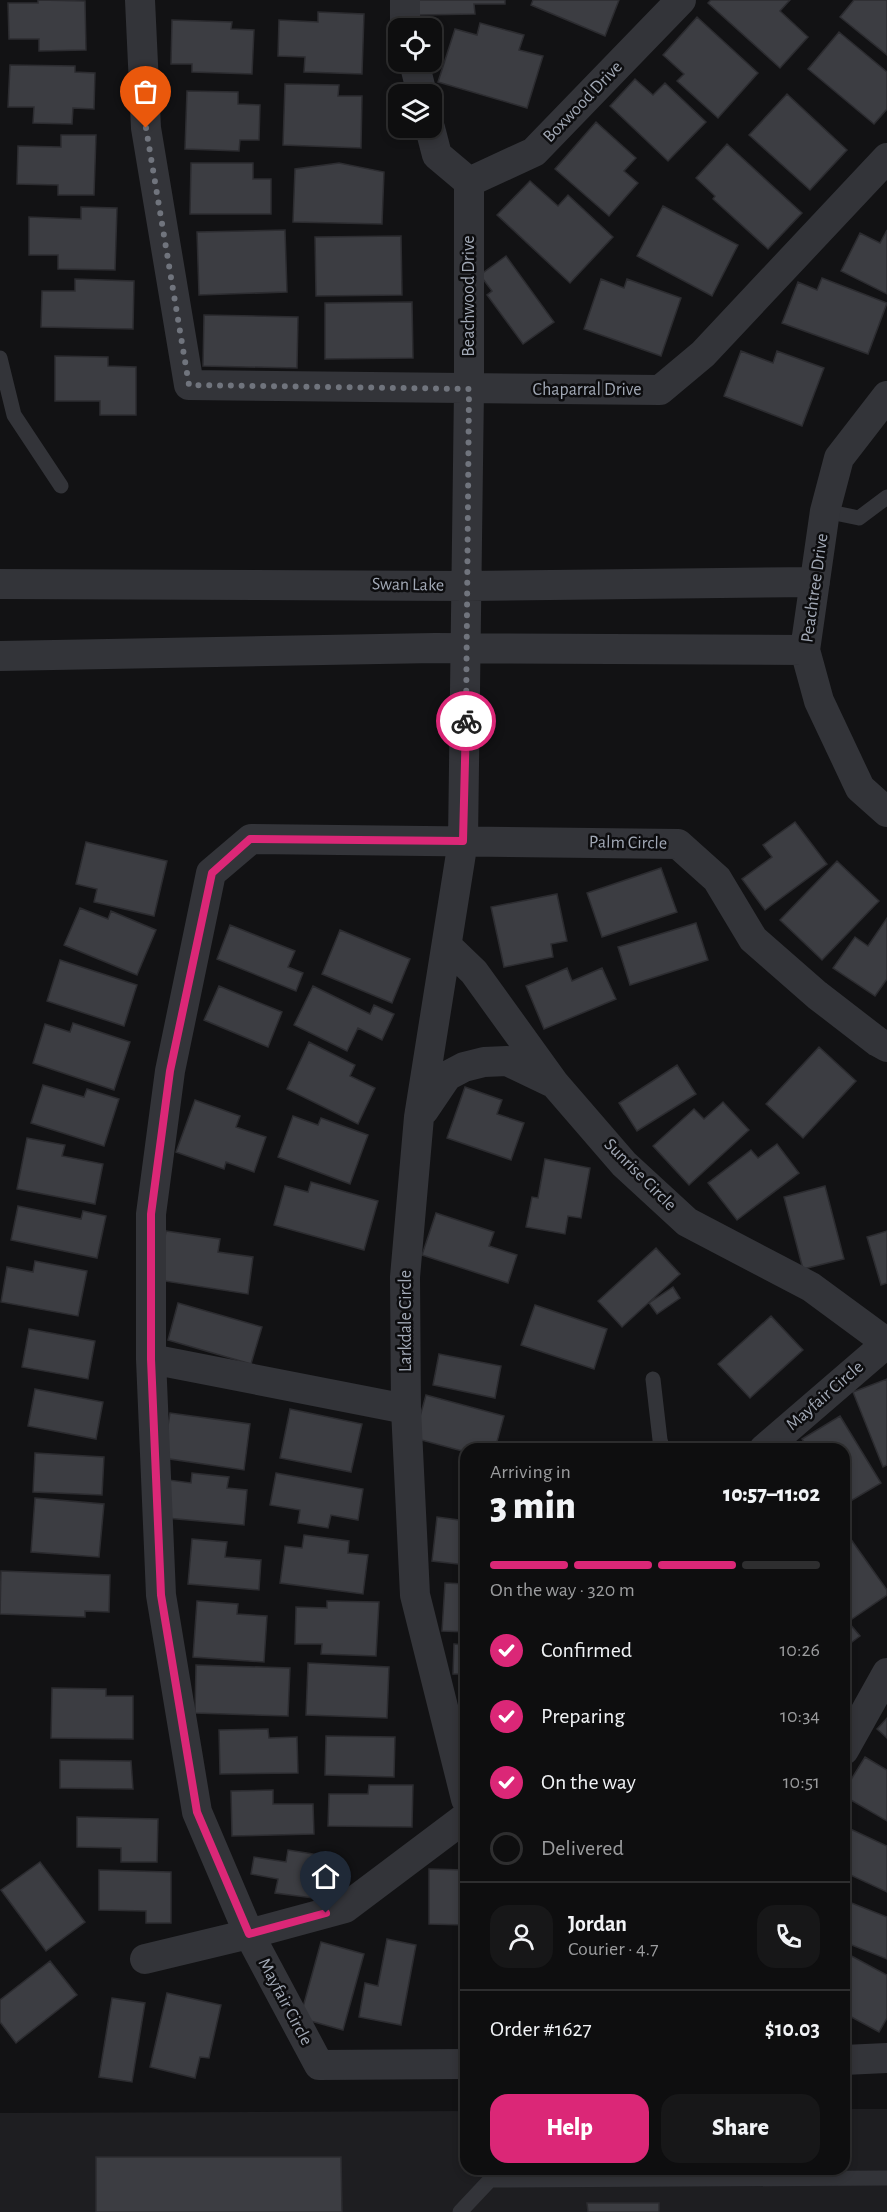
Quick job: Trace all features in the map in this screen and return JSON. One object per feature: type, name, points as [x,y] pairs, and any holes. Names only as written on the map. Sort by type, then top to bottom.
[{"type":"street","name":"Chaparral Drive","points":[[140,0],[146,128],[189,385],[660,390],[703,354],[887,158]]},
{"type":"street","points":[[405,0],[405,18]]},
{"type":"street","name":"Boxwood Drive","points":[[469,182],[534,152],[681,0]]},
{"type":"street","points":[[433,138],[437,155],[469,182]]},
{"type":"street","name":"Beachwood Drive","points":[[463,841],[469,389],[469,182]]},
{"type":"street","name":"Peachtree Drive","points":[[887,396],[839,458],[825,511],[805,650],[819,701],[860,788],[887,812]]},
{"type":"street","name":"Swan Lake","points":[[0,584],[467,586],[815,582]]},
{"type":"street","points":[[0,656],[130,652],[805,650]]},
{"type":"street","name":"Palm Circle","points":[[249,1934],[197,1812],[161,1595],[151,1359],[151,1214],[170,1071],[212,873],[250,839],[678,844],[717,879],[753,939],[817,995],[887,1047]]},
{"type":"street","name":"Larkdale Circle","points":[[460,1775],[415,1595],[406,1409],[405,1277],[419,1117],[463,841]]},
{"type":"street","name":"Sunrise Circle","points":[[447,946],[474,972],[554,1083],[624,1164],[687,1222],[812,1287],[887,1343]]},
{"type":"street","points":[[419,1117],[447,1076],[464,1067],[484,1062],[507,1061],[554,1083]]},
{"type":"street","name":"Mayfair Circle","points":[[771,1443],[887,1343]]},
{"type":"street","points":[[151,1359],[406,1409]]},
{"type":"street","points":[[850,1739],[887,1673]]},
{"type":"street","name":"Mayfair Circle","points":[[460,1822],[345,1908],[249,1934],[319,2065],[460,2064]]},
{"type":"street","points":[[144,1959],[249,1934]]},
{"type":"street","points":[[850,2060],[887,2058]]},
{"type":"lane","points":[[0,358],[14,415],[61,486]]},
{"type":"lane","points":[[825,511],[859,519],[887,497]]},
{"type":"lane","points":[[653,1379],[661,1443]]},
{"type":"lane","points":[[460,2212],[490,2180],[887,2178]]},
{"type":"shaded area","points":[[850,2109],[887,2109],[887,2212],[0,2212],[0,2113],[460,2111],[460,2175],[850,2175]]},
{"type":"building","points":[[38,0],[85,1],[86,50],[39,51],[39,39],[9,39],[8,3],[38,3]]},
{"type":"building","points":[[418,0],[505,0],[505,4],[474,4],[475,14],[419,15]]},
{"type":"building","points":[[533,0],[619,0],[605,36],[531,5]]},
{"type":"building","points":[[711,0],[790,0],[780,11],[808,37],[780,68],[708,3]]},
{"type":"building","points":[[854,0],[887,0],[887,55],[840,17]]},
{"type":"building","points":[[318,12],[364,14],[362,74],[304,72],[305,57],[278,56],[279,20],[318,22]]},
{"type":"building","points":[[697,17],[758,73],[718,118],[677,81],[684,74],[663,55]]},
{"type":"building","points":[[172,20],[232,22],[231,29],[254,30],[252,74],[192,72],[192,64],[171,64]]},
{"type":"building","points":[[480,23],[524,35],[519,50],[543,56],[527,108],[438,82],[455,29],[477,35]]},
{"type":"building","points":[[839,32],[887,72],[887,109],[874,124],[808,69]]},
{"type":"building","points":[[10,65],[75,66],[75,72],[95,73],[94,109],[73,108],[72,124],[33,123],[34,107],[8,107]]},
{"type":"building","points":[[635,79],[653,95],[665,83],[706,122],[668,161],[610,106]]},
{"type":"building","points":[[285,84],[339,85],[338,96],[362,96],[361,148],[283,145]]},
{"type":"building","points":[[187,91],[238,92],[238,104],[260,105],[259,140],[240,140],[239,151],[185,149]]},
{"type":"building","points":[[787,94],[847,150],[810,190],[749,135]]},
{"type":"building","points":[[596,122],[636,158],[624,171],[638,183],[609,216],[555,169]]},
{"type":"building","points":[[61,135],[96,135],[94,195],[58,195],[58,185],[17,184],[18,146],[61,147]]},
{"type":"building","points":[[727,144],[802,213],[768,249],[713,199],[715,196],[696,178]]},
{"type":"building","points":[[191,163],[253,163],[253,179],[271,179],[271,214],[190,214]]},
{"type":"building","points":[[339,163],[384,172],[382,224],[293,222],[295,169]]},
{"type":"building","points":[[530,181],[558,206],[568,195],[613,237],[570,283],[497,215]]},
{"type":"building","points":[[663,206],[738,245],[712,296],[637,256]]},
{"type":"building","points":[[81,207],[117,208],[115,270],[58,269],[58,255],[29,255],[29,217],[81,219]]},
{"type":"building","points":[[285,230],[287,292],[199,295],[197,232]]},
{"type":"building","points":[[887,230],[887,294],[841,271],[860,233],[880,243]]},
{"type":"building","points":[[401,236],[402,295],[316,296],[315,237]]},
{"type":"building","points":[[506,256],[554,322],[523,344],[487,295],[492,291],[480,275]]},
{"type":"building","points":[[822,278],[887,303],[868,354],[782,323],[798,282],[817,290]]},
{"type":"building","points":[[75,279],[134,281],[133,329],[41,327],[42,291],[75,291]]},
{"type":"building","points":[[601,279],[624,288],[627,279],[681,298],[661,356],[584,329]]},
{"type":"building","points":[[412,302],[413,358],[325,359],[325,303]]},
{"type":"building","points":[[204,315],[298,317],[297,368],[203,366]]},
{"type":"building","points":[[741,351],[773,363],[777,351],[824,368],[802,426],[724,396]]},
{"type":"building","points":[[55,356],[108,357],[108,366],[136,367],[136,415],[100,415],[100,401],[55,401]]},
{"type":"building","points":[[795,822],[827,864],[765,910],[742,879],[772,857],[763,845]]},
{"type":"building","points":[[86,842],[167,861],[154,916],[94,902],[97,889],[76,884]]},
{"type":"building","points":[[837,861],[879,901],[822,960],[780,920]]},
{"type":"building","points":[[661,868],[677,912],[602,937],[587,893]]},
{"type":"building","points":[[557,894],[567,941],[551,944],[553,957],[504,967],[491,907]]},
{"type":"building","points":[[80,908],[108,919],[111,911],[156,930],[137,975],[64,945]]},
{"type":"building","points":[[887,918],[887,979],[875,996],[833,968],[855,937],[868,946]]},
{"type":"building","points":[[696,923],[708,960],[630,985],[618,947]]},
{"type":"building","points":[[230,925],[295,951],[288,967],[303,973],[296,991],[217,959]]},
{"type":"building","points":[[340,930],[410,959],[392,1003],[322,974]]},
{"type":"building","points":[[60,960],[137,985],[124,1026],[47,1001]]},
{"type":"building","points":[[567,968],[572,981],[602,968],[616,999],[544,1029],[526,986]]},
{"type":"building","points":[[219,986],[282,1012],[268,1047],[204,1020]]},
{"type":"building","points":[[313,986],[370,1014],[374,1005],[394,1014],[382,1040],[358,1028],[347,1051],[294,1025]]},
{"type":"building","points":[[73,1023],[130,1042],[114,1090],[33,1063],[45,1024],[70,1032]]},
{"type":"building","points":[[309,1042],[355,1065],[350,1076],[375,1088],[358,1124],[287,1089]]},
{"type":"building","points":[[819,1047],[856,1081],[803,1138],[766,1104]]},
{"type":"building","points":[[677,1065],[696,1094],[637,1131],[619,1103]]},
{"type":"building","points":[[43,1085],[84,1097],[87,1089],[119,1099],[104,1146],[31,1123]]},
{"type":"building","points":[[465,1087],[502,1100],[497,1114],[524,1123],[511,1160],[447,1138]]},
{"type":"building","points":[[195,1100],[240,1116],[236,1127],[266,1137],[254,1172],[226,1162],[224,1169],[176,1152]]},
{"type":"building","points":[[723,1102],[749,1130],[689,1185],[653,1146],[694,1109],[704,1119]]},
{"type":"building","points":[[293,1116],[318,1125],[321,1118],[368,1135],[350,1184],[278,1157]]},
{"type":"building","points":[[27,1138],[65,1145],[62,1156],[103,1164],[95,1204],[17,1189]]},
{"type":"building","points":[[777,1144],[799,1173],[737,1220],[708,1183],[751,1150],[758,1158]]},
{"type":"building","points":[[545,1159],[590,1168],[581,1218],[568,1216],[565,1234],[526,1227],[532,1197],[538,1198]]},
{"type":"building","points":[[311,1182],[378,1201],[364,1250],[274,1225],[285,1186],[308,1192]]},
{"type":"building","points":[[825,1186],[844,1259],[803,1269],[784,1197]]},
{"type":"building","points":[[18,1206],[81,1219],[83,1211],[106,1216],[97,1258],[11,1240]]},
{"type":"building","points":[[436,1213],[494,1232],[489,1246],[517,1255],[508,1283],[422,1255]]},
{"type":"building","points":[[166,1231],[220,1239],[218,1252],[253,1257],[248,1294],[158,1280]]},
{"type":"building","points":[[887,1231],[887,1283],[881,1285],[867,1237]]},
{"type":"building","points":[[656,1248],[680,1274],[622,1327],[598,1301]]},
{"type":"building","points":[[35,1261],[87,1271],[78,1316],[1,1302],[7,1267],[33,1272]]},
{"type":"building","points":[[673,1287],[680,1298],[657,1314],[649,1303]]},
{"type":"building","points":[[178,1303],[262,1327],[251,1364],[168,1340]]},
{"type":"building","points":[[535,1305],[607,1329],[594,1369],[521,1345]]},
{"type":"building","points":[[771,1316],[803,1350],[750,1398],[718,1364]]},
{"type":"building","points":[[29,1329],[95,1341],[88,1379],[22,1367]]},
{"type":"building","points":[[439,1354],[501,1366],[495,1398],[433,1385]]},
{"type":"building","points":[[887,1379],[887,1465],[883,1467],[853,1392]]},
{"type":"building","points":[[35,1389],[103,1402],[96,1439],[28,1426]]},
{"type":"building","points":[[426,1395],[504,1416],[497,1443],[460,1443],[460,1450],[414,1438]]},
{"type":"building","points":[[290,1409],[362,1424],[351,1472],[280,1458]]},
{"type":"building","points":[[170,1413],[250,1424],[244,1470],[163,1458]]},
{"type":"building","points":[[840,1416],[881,1483],[850,1501],[850,1443],[804,1443],[802,1439]]},
{"type":"building","points":[[35,1453],[104,1457],[102,1495],[33,1492]]},
{"type":"building","points":[[192,1473],[229,1477],[227,1488],[247,1490],[244,1525],[166,1518],[169,1480],[191,1483]]},
{"type":"building","points":[[276,1473],[363,1489],[358,1520],[331,1515],[328,1528],[298,1523],[300,1510],[270,1505]]},
{"type":"building","points":[[35,1498],[104,1504],[99,1557],[31,1552]]},
{"type":"building","points":[[437,1517],[460,1520],[460,1564],[432,1561]]},
{"type":"building","points":[[304,1535],[349,1541],[348,1553],[368,1555],[363,1594],[280,1583],[285,1546],[302,1548]]},
{"type":"building","points":[[850,1538],[887,1590],[887,1595],[852,1619],[850,1616]]},
{"type":"building","points":[[192,1539],[227,1542],[225,1557],[261,1560],[259,1590],[188,1584]]},
{"type":"building","points":[[1,1571],[110,1575],[109,1612],[85,1611],[85,1617],[0,1614]]},
{"type":"building","points":[[445,1583],[460,1584],[460,1632],[442,1631]]},
{"type":"building","points":[[197,1601],[238,1604],[237,1614],[267,1616],[264,1662],[193,1657]]},
{"type":"building","points":[[327,1601],[379,1602],[376,1656],[321,1654],[322,1644],[295,1644],[296,1607],[327,1608]]},
{"type":"building","points":[[850,1624],[860,1636],[850,1644]]},
{"type":"building","points":[[454,1644],[460,1644],[460,1674],[453,1674]]},
{"type":"building","points":[[308,1663],[389,1667],[387,1718],[306,1715]]},
{"type":"building","points":[[196,1665],[290,1668],[288,1716],[195,1713]]},
{"type":"building","points":[[52,1688],[106,1689],[106,1696],[133,1696],[133,1739],[51,1738]]},
{"type":"building","points":[[887,1718],[887,1738],[877,1729]]},
{"type":"building","points":[[268,1729],[269,1738],[297,1737],[298,1773],[220,1774],[219,1730]]},
{"type":"building","points":[[326,1736],[395,1737],[394,1777],[325,1775]]},
{"type":"building","points":[[865,1757],[887,1770],[887,1821],[850,1799],[850,1781]]},
{"type":"building","points":[[60,1760],[131,1761],[133,1789],[60,1788]]},
{"type":"building","points":[[369,1785],[413,1785],[412,1827],[328,1826],[329,1794],[368,1794]]},
{"type":"building","points":[[273,1790],[273,1804],[313,1804],[314,1834],[232,1836],[231,1791]]},
{"type":"building","points":[[77,1817],[158,1819],[157,1862],[121,1862],[121,1848],[77,1847]]},
{"type":"building","points":[[850,1829],[887,1846],[887,1892],[850,1875]]},
{"type":"building","points":[[288,1850],[320,1855],[313,1898],[275,1893],[278,1879],[251,1874],[254,1857],[286,1862]]},
{"type":"building","points":[[40,1862],[85,1922],[46,1951],[1,1890]]},
{"type":"building","points":[[429,1869],[460,1870],[460,1925],[429,1924]]},
{"type":"building","points":[[99,1870],[171,1872],[171,1923],[146,1923],[146,1911],[99,1910]]},
{"type":"building","points":[[850,1902],[887,1917],[887,1959],[850,1944]]},
{"type":"building","points":[[387,1939],[416,1945],[401,2025],[359,2017],[365,1983],[378,1986]]},
{"type":"building","points":[[321,1942],[364,1954],[343,2030],[300,2018]]},
{"type":"building","points":[[850,1955],[887,1975],[887,2018],[879,2032],[850,2016]]},
{"type":"building","points":[[50,1961],[77,1995],[16,2043],[0,2022],[0,2000]]},
{"type":"building","points":[[167,1993],[221,2005],[209,2058],[200,2057],[195,2078],[150,2067]]},
{"type":"building","points":[[112,1998],[145,2003],[132,2082],[99,2077]]},
{"type":"building","points":[[96,2157],[341,2157],[342,2212],[96,2212]]},
{"type":"building","points":[[587,2203],[659,2203],[659,2212],[588,2212]]},
{"type":"way so far","points":[[146,128],[189,385],[469,389],[466,721]]},
{"type":"route","points":[[326,1913],[249,1934],[197,1812],[161,1595],[151,1359],[151,1214],[170,1071],[212,873],[250,839],[463,841],[466,721]]}]
